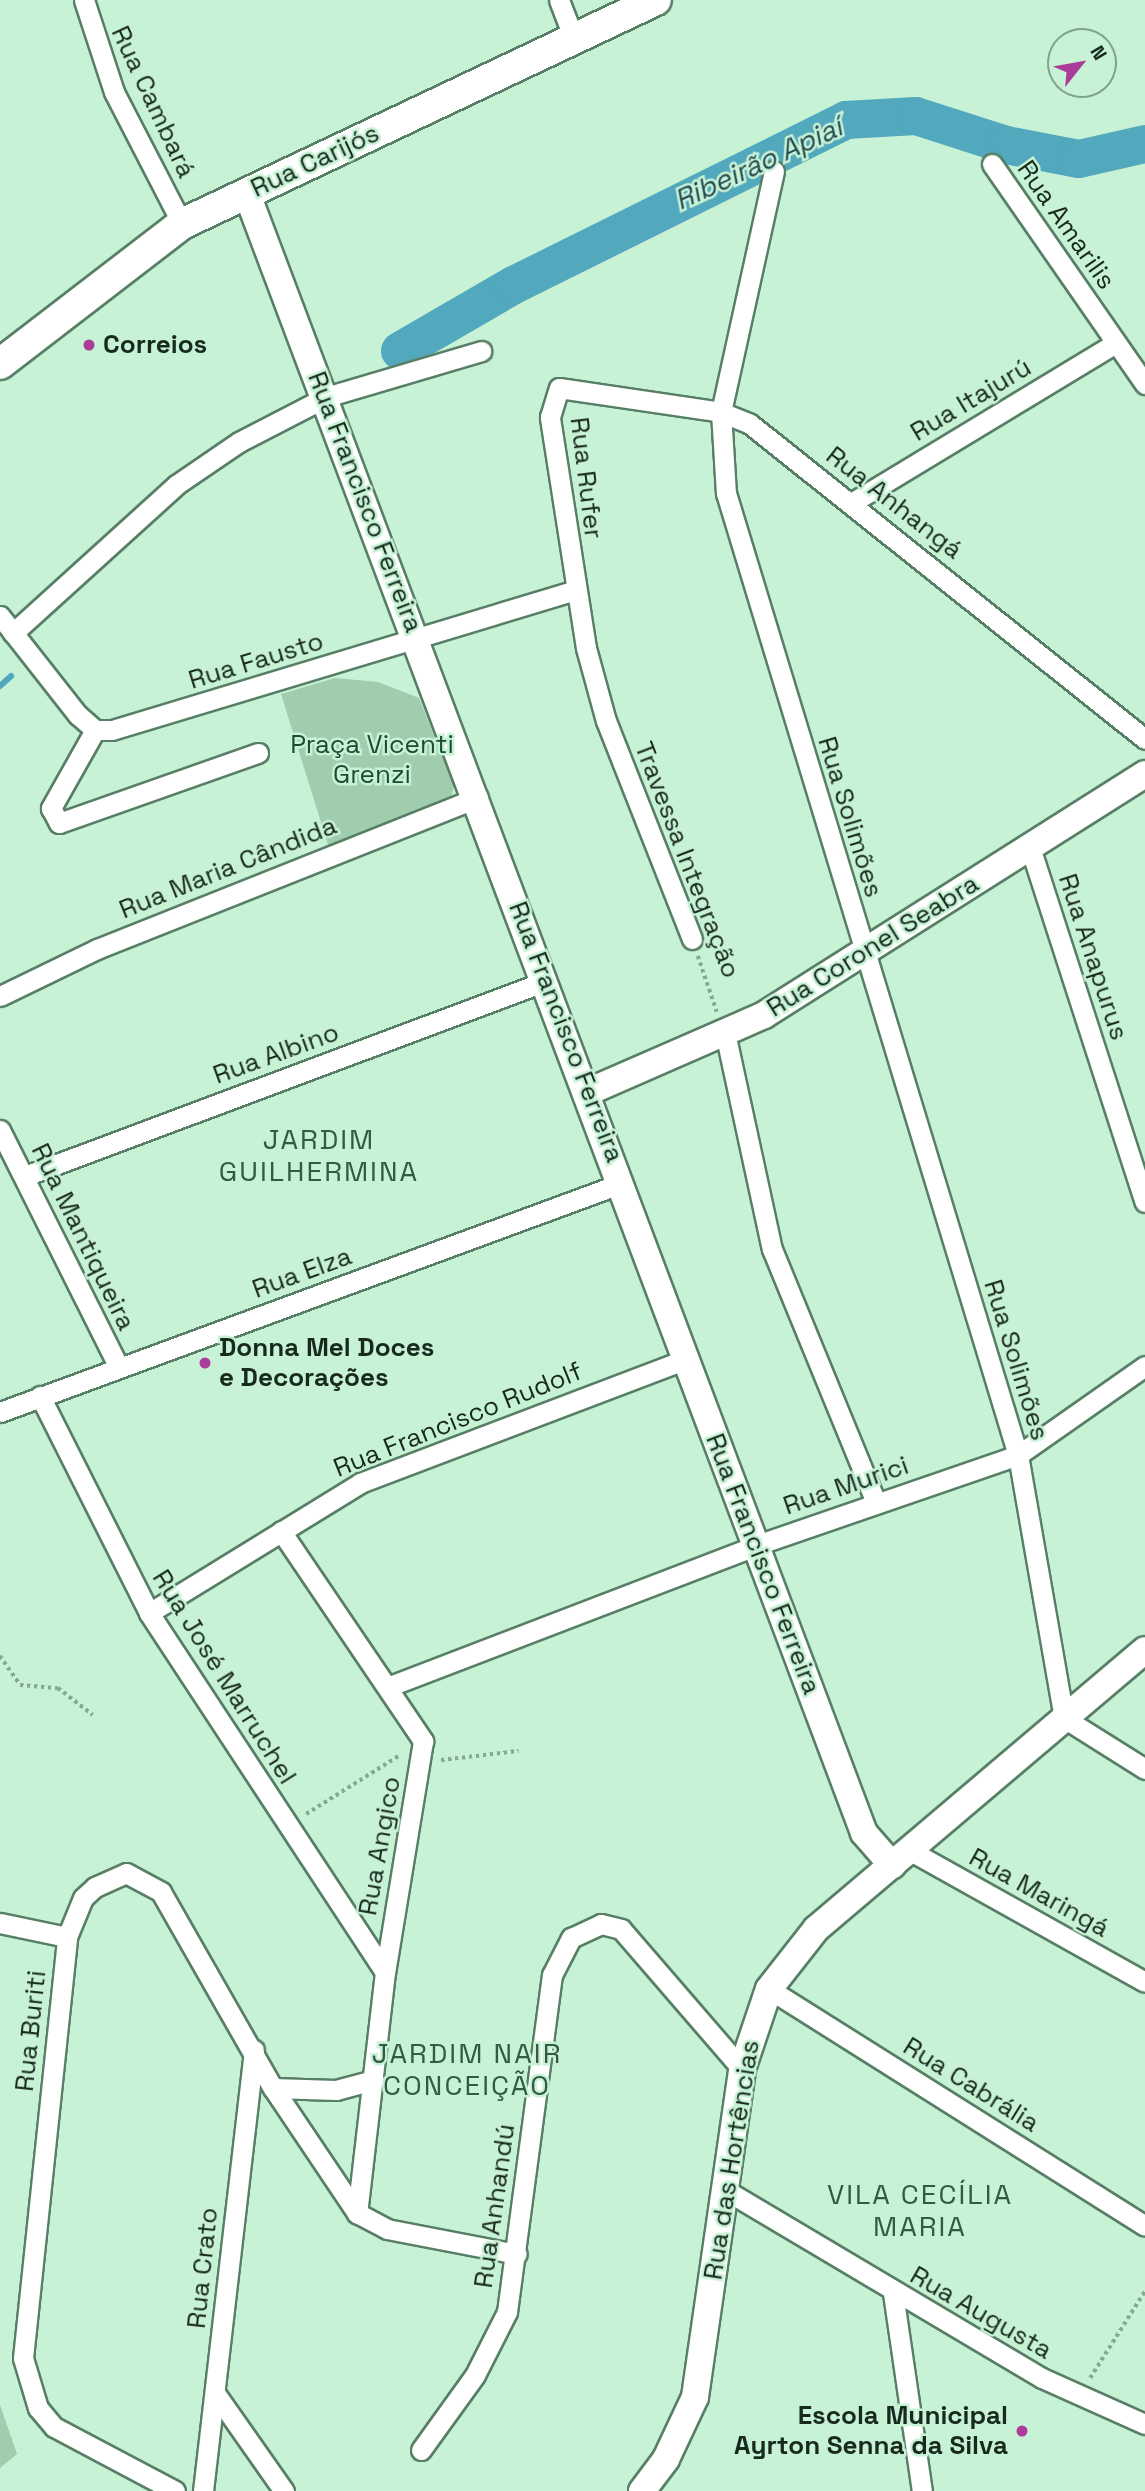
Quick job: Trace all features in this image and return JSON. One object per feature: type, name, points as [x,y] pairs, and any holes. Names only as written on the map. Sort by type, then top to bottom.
[{"type":"main road","name":"Rua Carijós","points":[[0,364],[182,224],[573,36],[656,0]]},
{"type":"street","name":"Rua Cambará","points":[[84,0],[114,92],[182,224]]},
{"type":"street","points":[[559,0],[573,36]]},
{"type":"street","name":"Rua Amarilis","points":[[992,164],[1145,384]]},
{"type":"street","name":"Rua Solimões","points":[[774,171],[721,412],[726,493],[863,953],[1018,1455],[1064,1718]]},
{"type":"street","name":"Rua Francisco Ferreira","points":[[247,194],[478,797],[864,1833],[900,1857]]},
{"type":"street","name":"Rua Itajurú","points":[[853,502],[1116,343]]},
{"type":"street","points":[[13,633],[176,485],[239,442],[326,397],[481,351]]},
{"type":"street","name":"Rua Anhangá","points":[[573,385],[721,412],[750,424],[853,502],[1145,739]]},
{"type":"street","name":"Rua Rufer","points":[[573,385],[552,396],[550,417],[573,591]]},
{"type":"street","name":"Rua Fausto","points":[[95,730],[137,725],[573,591]]},
{"type":"street","name":"Travessa Integração","points":[[573,591],[606,720],[692,939]]},
{"type":"street","points":[[0,616],[95,730],[51,808],[59,823],[258,753]]},
{"type":"street","name":"Rua Coronel Seabra","points":[[588,1092],[726,1037],[1145,774]]},
{"type":"street","name":"Rua Maria Cândida","points":[[0,995],[97,948],[478,797]]},
{"type":"street","name":"Rua Anapurus","points":[[1030,847],[1145,1202]]},
{"type":"street","name":"Rua Albino","points":[[25,1176],[546,981]]},
{"type":"street","points":[[726,1037],[772,1249],[876,1502]]},
{"type":"street","name":"Rua Mantiqueira","points":[[0,1130],[119,1368]]},
{"type":"street","name":"Rua Elza","points":[[0,1412],[622,1183]]},
{"type":"street","name":"Rua Francisco Rudolf","points":[[149,1613],[360,1483],[687,1359]]},
{"type":"street","name":"Rua Murici","points":[[390,1686],[757,1545],[1018,1455],[1145,1366]]},
{"type":"street","name":"Rua José Marruchel","points":[[40,1396],[149,1613],[286,1826],[385,1972]]},
{"type":"street","points":[[281,1531],[390,1686],[422,1741]]},
{"type":"street","name":"Rua das Hortências","points":[[642,2491],[666,2459],[695,2396],[727,2191],[742,2069],[769,1989],[816,1929],[1145,1650]]},
{"type":"street","points":[[1064,1718],[1145,1769]]},
{"type":"street","name":"Rua Angico","points":[[357,2213],[385,1972],[421,1762],[422,1741]]},
{"type":"street","name":"Rua Maringá","points":[[900,1857],[1145,1982]]},
{"type":"street","name":"Rua Buriti","points":[[175,2491],[54,2427],[38,2408],[23,2358],[67,1937],[83,1898],[95,1887],[126,1873],[141,1877],[161,1892],[254,2050],[273,2088],[357,2213],[387,2230],[517,2253]]},
{"type":"street","points":[[0,1923],[67,1937]]},
{"type":"street","name":"Rua Anhandú","points":[[421,2450],[496,2342],[517,2253],[552,1975],[571,1938],[601,1924],[621,1929],[742,2069]]},
{"type":"street","name":"Rua Cabrália","points":[[769,1989],[1145,2226]]},
{"type":"street","name":"Rua Crato","points":[[203,2491],[254,2050]]},
{"type":"street","points":[[273,2088],[336,2090],[374,2080]]},
{"type":"street","name":"Rua Augusta","points":[[727,2191],[893,2293],[1078,2396],[1145,2424]]},
{"type":"street","points":[[893,2293],[922,2491]]},
{"type":"street","points":[[215,2393],[284,2491]]},
{"type":"path","name":"Travessa Integração","points":[[692,939],[726,1037]]},
{"type":"path","points":[[0,1656],[20,1685],[58,1688],[93,1715]]},
{"type":"path","points":[[286,1826],[422,1741]]},
{"type":"path","points":[[421,1762],[518,1751]]},
{"type":"path","points":[[1078,2396],[1145,2291]]},
{"type":"green space","name":"Praça Vicenti Grenzi","points":[[335,678],[378,682],[419,698],[454,786],[450,802],[329,848],[281,694]]},
{"type":"green space","points":[[0,2405],[17,2454],[0,2468]]},
{"type":"waterway","name":"Ribeirão Apiaí","points":[[400,351],[514,285],[846,120],[916,116],[1006,145],[1079,159],[1145,144]]},
{"type":"waterway","points":[[0,686],[11,676]]},
{"type":"place","name":"Correios","points":[[89,345]]},
{"type":"place","name":"Donna Mel Doces e Decorações","points":[[205,1363]]},
{"type":"place","name":"Escola Municipal Ayrton Senna da Silva","points":[[1022,2431]]},
{"type":"district","name":"JARDIM GUILHERMINA","points":[[319,1155]]},
{"type":"district","name":"JARDIM NAIR CONCEIÇÃO","points":[[467,2069]]},
{"type":"district","name":"VILA CECÍLIA MARIA","points":[[920,2210]]}]
